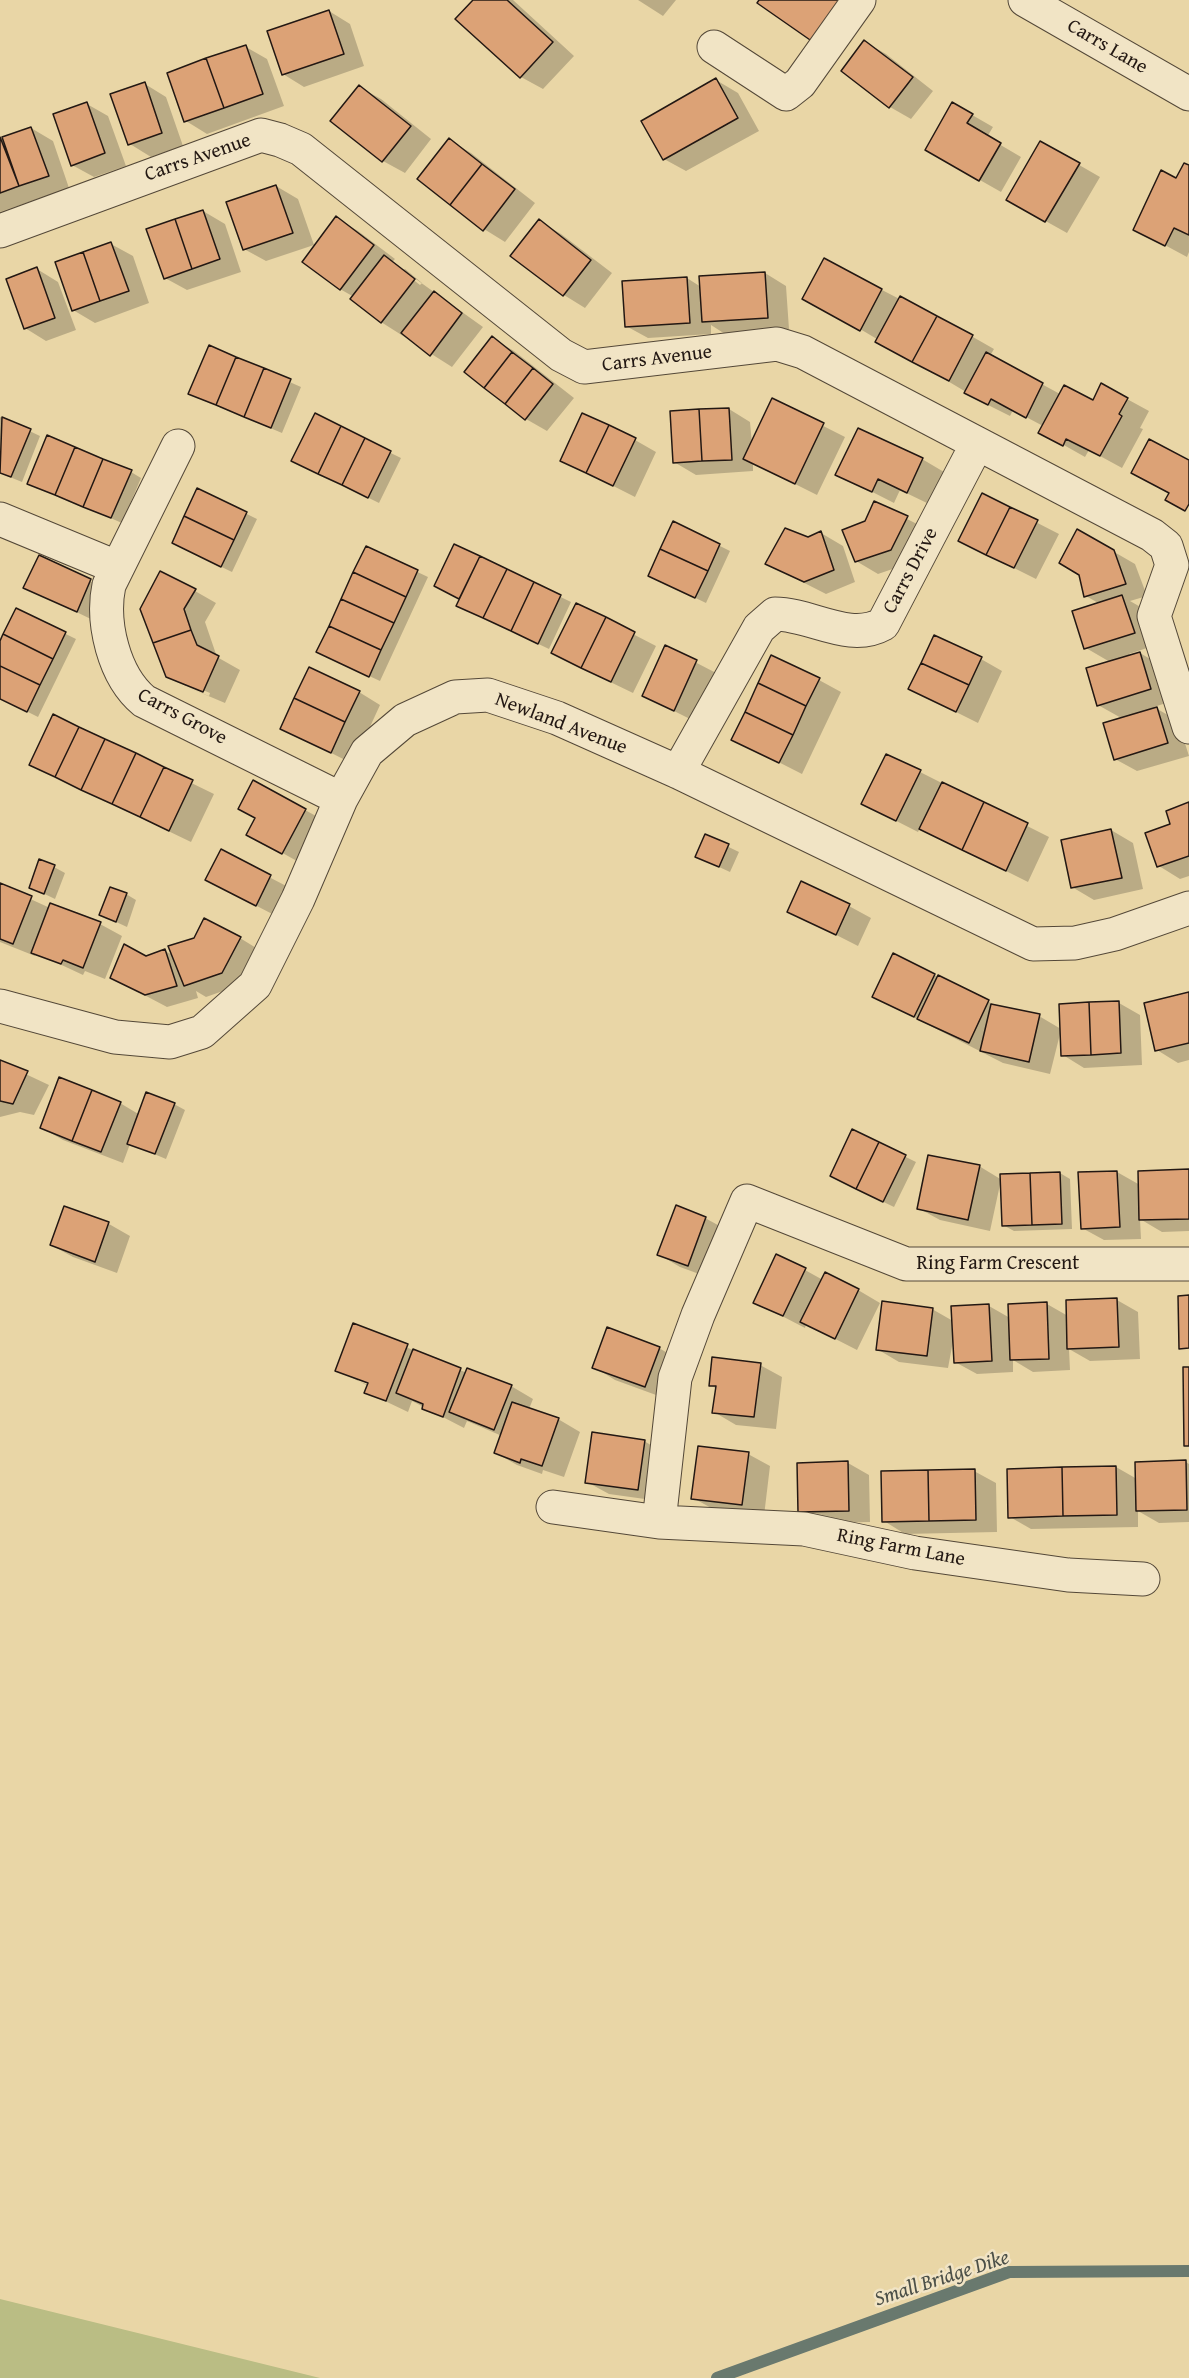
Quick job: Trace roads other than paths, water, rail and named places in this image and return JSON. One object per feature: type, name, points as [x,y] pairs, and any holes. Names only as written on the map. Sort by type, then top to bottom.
[{"type":"street","points":[[714,47],[786,94],[800,83],[859,0]]},
{"type":"street","name":"Carrs Lane","points":[[1025,0],[1189,94]]},
{"type":"street","name":"Carrs Avenue","points":[[0,231],[261,135],[301,149],[561,355],[584,367],[777,344],[803,352],[1152,535],[1166,546],[1172,565],[1154,616],[1189,728]]},
{"type":"street","name":"Carrs Drive","points":[[678,772],[759,628],[775,614],[790,614],[856,632],[871,631],[883,624],[977,444]]},
{"type":"street","name":"Carrs Grove","points":[[178,447],[116,567],[106,598],[116,660],[131,690],[144,700],[340,799]]},
{"type":"street","points":[[0,519],[116,567]]},
{"type":"street","name":"Newland Avenue","points":[[0,1006],[115,1037],[170,1042],[202,1032],[255,985],[298,899],[340,799],[367,752],[405,720],[455,697],[488,695],[514,702],[678,772],[1033,944],[1075,943],[1115,934],[1189,908]]},
{"type":"street","name":"Ring Farm Crescent","points":[[659,1522],[675,1378],[698,1315],[747,1201],[906,1264],[1189,1264]]},
{"type":"street","name":"Ring Farm Lane","points":[[553,1507],[659,1522],[804,1529],[915,1553],[1068,1575],[1143,1579]]},
{"type":"waterway","name":"Small Bridge Dike","points":[[717,2378],[1009,2272],[1189,2271]]}]
